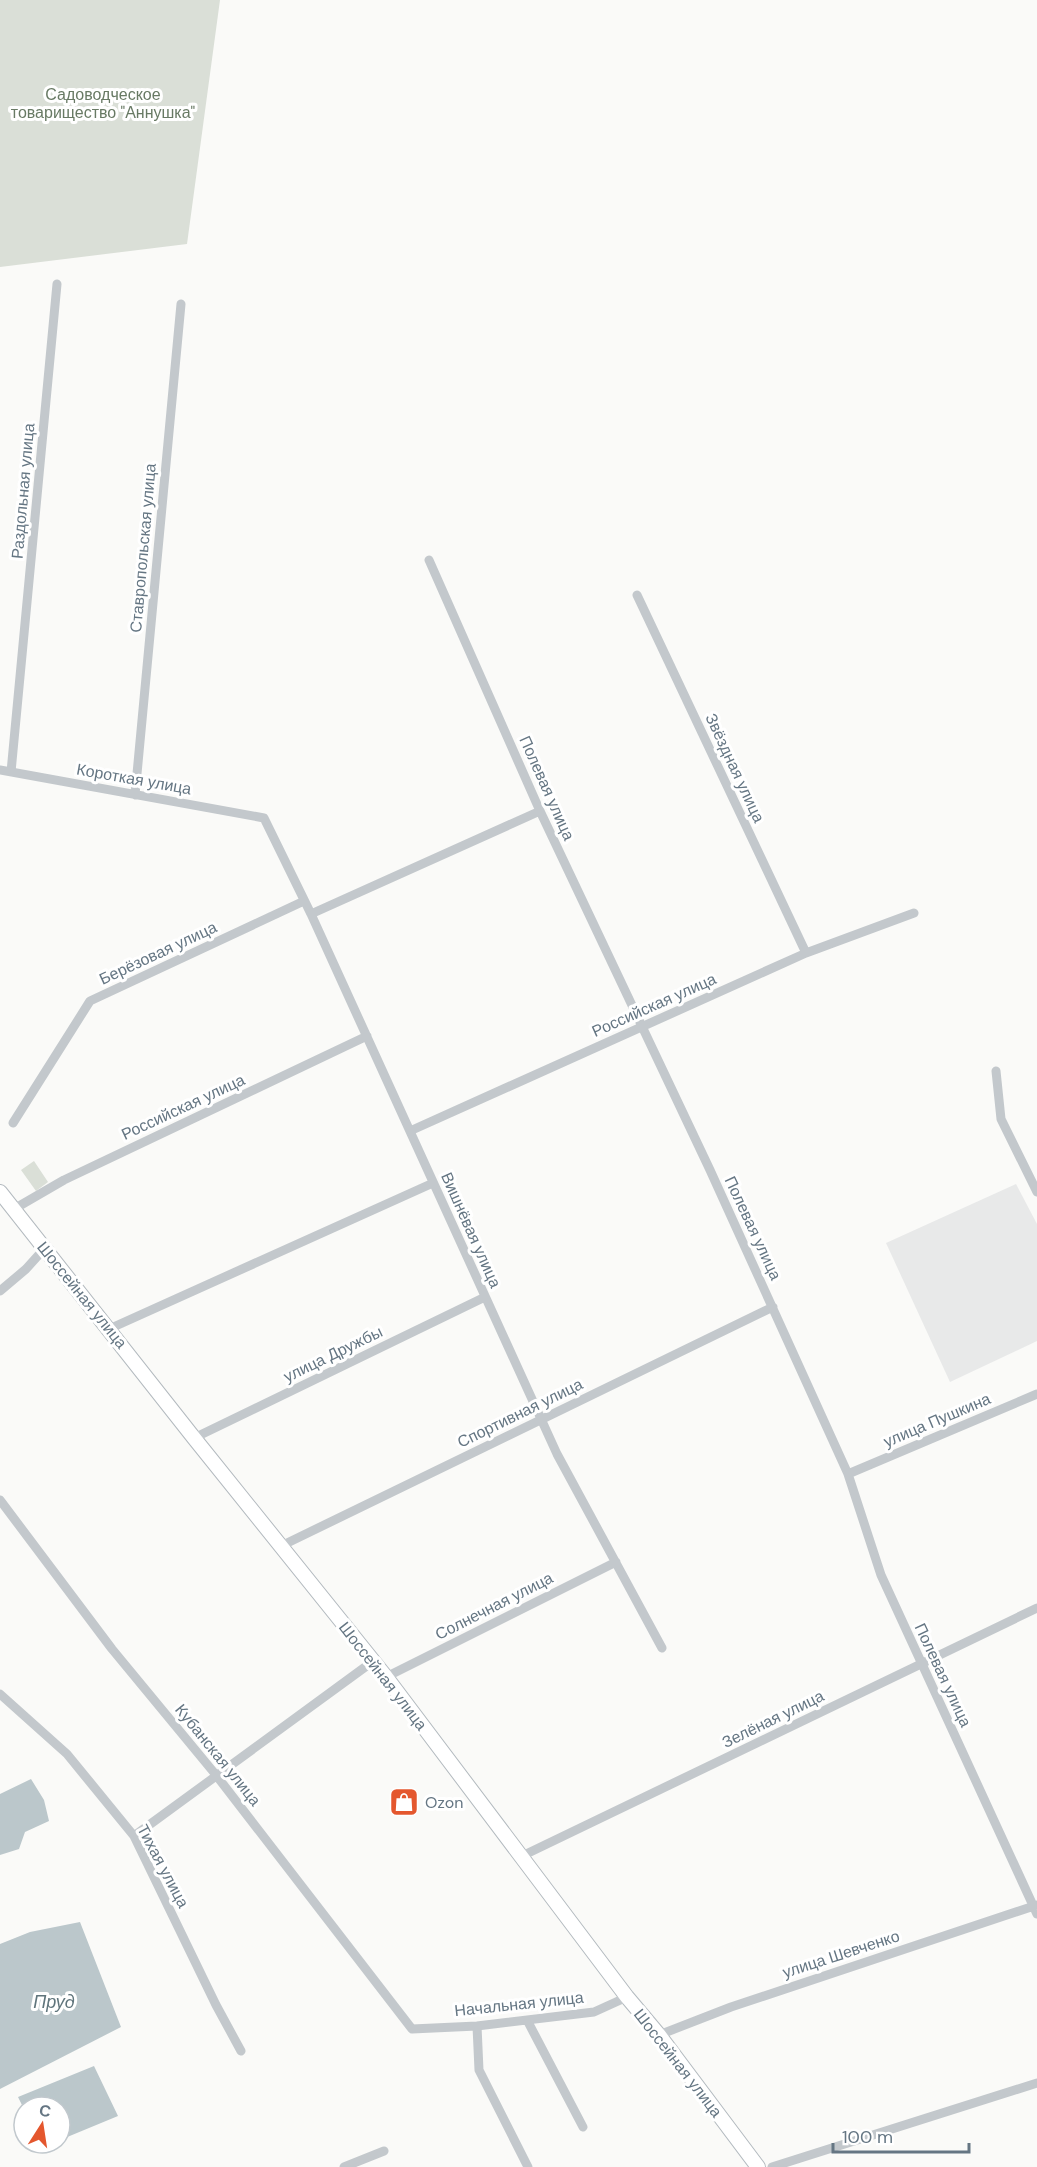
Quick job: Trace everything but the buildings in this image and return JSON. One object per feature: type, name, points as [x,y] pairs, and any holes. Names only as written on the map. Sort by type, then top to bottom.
[{"type":"main road","name":"Шоссейная улица","points":[[0,1192],[386,1677],[758,2167]]},
{"type":"street","name":"Раздольная улица","points":[[11,772],[57,284]]},
{"type":"street","name":"Ставропольская улица","points":[[135,795],[181,304]]},
{"type":"street","name":"Полевая улица","points":[[429,560],[540,811],[773,1307],[848,1474],[881,1575],[1036,1908]]},
{"type":"street","name":"Звёздная улица","points":[[637,595],[806,953]]},
{"type":"street","name":"Короткая улица","points":[[0,770],[264,818]]},
{"type":"street","points":[[311,914],[540,811]]},
{"type":"street","name":"Вишнёвая улица","points":[[264,818],[367,1036],[540,1420],[662,1648]]},
{"type":"street","name":"Берёзовая улица","points":[[13,1123],[90,1001],[304,901]]},
{"type":"street","name":"Российская улица","points":[[410,1131],[806,953],[914,913]]},
{"type":"street","name":"Российская улица","points":[[14,1209],[64,1180],[367,1036]]},
{"type":"street","points":[[996,1071],[1000,1119],[1037,1192]]},
{"type":"street","points":[[110,1329],[433,1183]]},
{"type":"street","points":[[0,1291],[26,1269],[44,1249]]},
{"type":"street","name":"улица Дружбы","points":[[194,1438],[485,1297]]},
{"type":"street","name":"Спортивная улица","points":[[280,1546],[773,1307]]},
{"type":"street","name":"улица Пушкина","points":[[848,1474],[1037,1394]]},
{"type":"street","name":"Кубанская улица","points":[[0,1500],[112,1649],[216,1775],[412,2029]]},
{"type":"street","name":"Солнечная улица","points":[[386,1677],[616,1562]]},
{"type":"street","name":"Зелёная улица","points":[[522,1856],[1037,1608]]},
{"type":"street","points":[[134,1836],[372,1662]]},
{"type":"street","name":"Тихая улица","points":[[0,1694],[67,1754],[134,1836],[241,2051]]},
{"type":"street","name":"улица Шевченко","points":[[659,2035],[731,2007],[1036,1908]]},
{"type":"street","name":"Начальная улица","points":[[412,2029],[477,2026],[594,2012],[627,1997]]},
{"type":"street","points":[[527,2020],[583,2127]]},
{"type":"street","points":[[477,2026],[480,2070],[528,2167]]},
{"type":"street","points":[[772,2167],[1037,2083]]},
{"type":"street","points":[[344,2167],[384,2151]]},
{"type":"shaded area","points":[[1016,1184],[1037,1224],[1037,1341],[950,1382],[886,1243]]},
{"type":"green space","name":"Садоводческое товарищество \"Аннушка\"","points":[[0,0],[220,0],[187,244],[0,267]]},
{"type":"green space","points":[[34,1161],[48,1182],[36,1191],[21,1170]]},
{"type":"water","points":[[31,1779],[44,1800],[49,1821],[25,1832],[19,1849],[0,1855],[0,1794]]},
{"type":"water","name":"Пруд","points":[[80,1922],[121,2027],[0,2089],[0,1944],[30,1932]]},
{"type":"water","points":[[94,2066],[118,2116],[72,2135],[72,2095],[23,2095]]},
{"type":"place","name":"Ozon","points":[[404,1802]]}]
